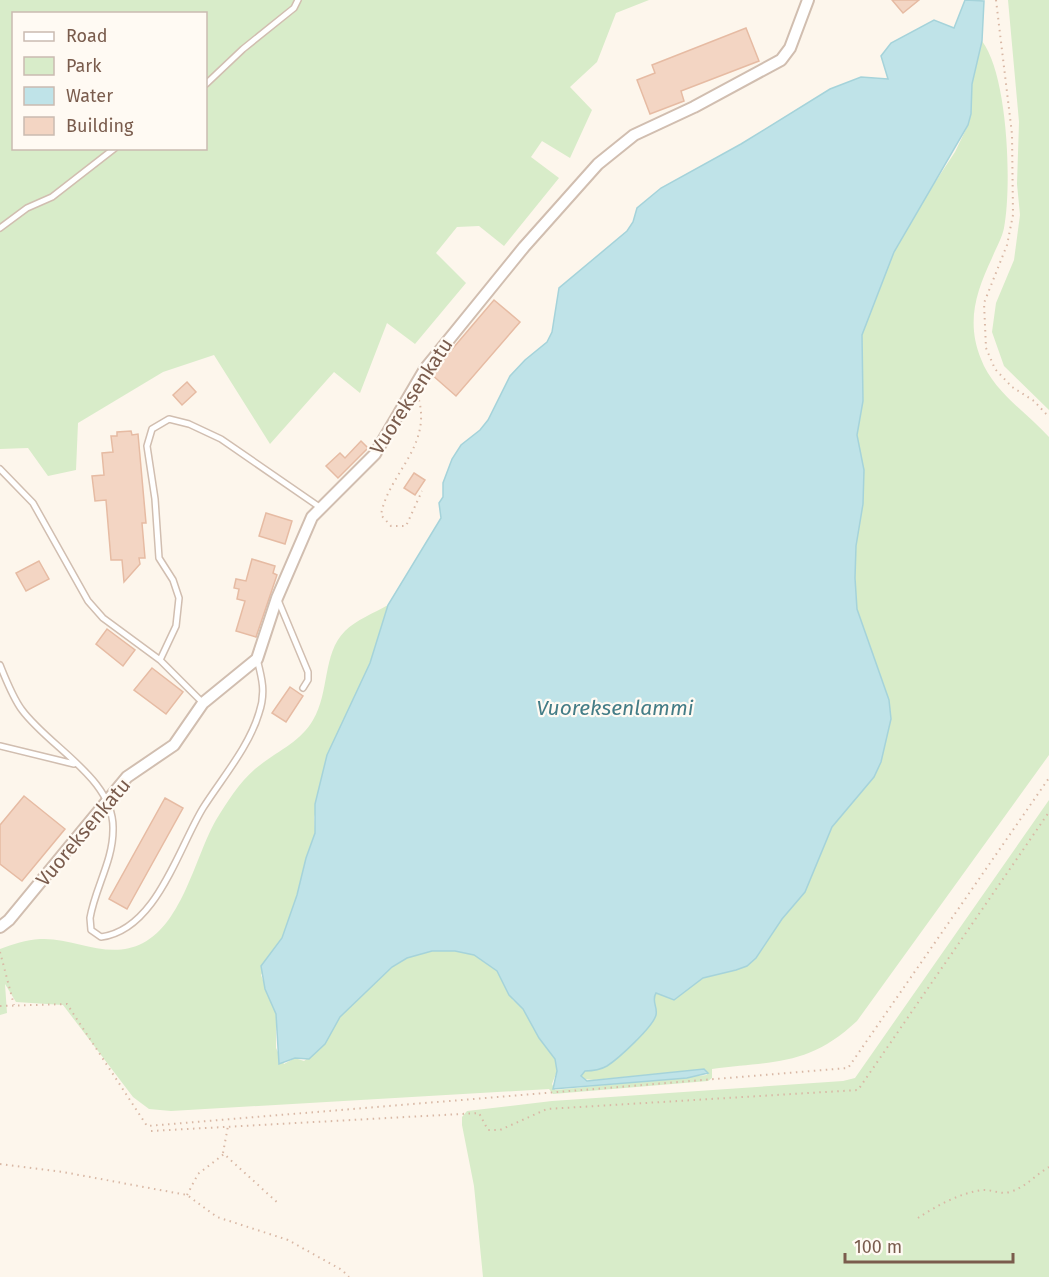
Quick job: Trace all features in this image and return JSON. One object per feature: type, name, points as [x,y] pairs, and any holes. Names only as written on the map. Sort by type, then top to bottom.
[{"type":"street","name":"Vuoreksenkatu","points":[[0,927],[9,920],[108,803],[127,777],[174,745],[203,703],[257,659],[277,598],[312,517],[375,454],[415,385],[458,326],[598,164],[634,135],[694,107],[781,60],[790,48],[808,0]]},
{"type":"lane","points":[[207,83],[243,49],[294,8],[298,0]]},
{"type":"lane","points":[[0,228],[27,208],[52,196],[112,150]]},
{"type":"lane","points":[[160,660],[176,626],[179,598],[174,580],[159,558],[147,446],[152,429],[169,419],[208,431],[321,508]]},
{"type":"lane","points":[[0,469],[33,503],[88,601],[118,630],[160,660],[203,703]]},
{"type":"lane","points":[[277,598],[306,666],[308,680],[303,688]]},
{"type":"lane","points":[[0,665],[21,709],[75,764],[90,775],[108,803],[113,818],[112,846],[90,918],[91,930],[101,937],[121,933],[133,922],[174,869],[201,811],[259,715],[264,694],[263,679],[257,659]]},
{"type":"lane","points":[[0,746],[75,764]]},
{"type":"path","points":[[996,0],[1012,134],[1013,214],[1007,245],[984,303],[986,348],[995,369],[1012,387],[1034,401],[1049,417]]},
{"type":"path","points":[[415,385],[423,417],[410,459],[384,497],[381,515],[391,526],[406,526],[422,491]]},
{"type":"path","points":[[0,1006],[67,1004],[147,1126],[848,1068],[1049,778]]},
{"type":"path","points":[[151,1131],[479,1113],[488,1130],[500,1130],[547,1109],[858,1090],[1049,812]]},
{"type":"path","points":[[0,952],[14,1005]]},
{"type":"path","points":[[187,1195],[198,1174],[223,1155],[228,1126]]},
{"type":"path","points":[[223,1155],[279,1204]]},
{"type":"path","points":[[0,1164],[63,1172],[187,1195],[216,1217],[288,1240],[342,1270],[349,1277]]},
{"type":"path","points":[[918,1218],[966,1195],[983,1190],[999,1193],[1014,1190],[1032,1182],[1049,1167]]},
{"type":"green space","points":[[0,0],[649,0],[616,13],[597,62],[570,87],[592,110],[570,158],[542,141],[531,157],[559,178],[504,246],[479,226],[457,227],[436,253],[466,283],[415,344],[387,323],[360,393],[334,372],[270,444],[214,355],[163,372],[78,423],[76,470],[48,476],[28,448],[0,449]]},
{"type":"green space","points":[[1008,0],[1049,0],[1049,410],[1004,366],[992,332],[996,303],[1014,260],[1020,215],[1017,184],[1019,122]]},
{"type":"green space","points":[[982,41],[991,57],[998,79],[1006,132],[1008,186],[1004,228],[981,283],[975,307],[974,332],[981,359],[993,381],[1049,437],[1049,755],[857,1021],[840,1036],[806,1054],[772,1062],[712,1069],[712,1078],[708,1081],[553,1094],[549,1089],[171,1111],[149,1109],[133,1097],[63,1005],[16,1002],[5,984],[7,1013],[0,1015],[0,949],[30,940],[53,939],[117,950],[143,943],[157,933],[178,905],[208,835],[234,793],[255,769],[294,741],[313,720],[322,698],[329,662],[338,640],[354,623],[388,605],[370,663],[314,817],[315,833],[297,895],[282,938],[261,975],[276,1014],[276,1048],[284,1064],[295,1058],[304,1061],[321,1048],[340,1017],[392,967],[406,958],[432,951],[455,951],[474,955],[497,971],[513,1000],[523,1009],[539,1038],[555,1059],[557,1071],[552,1084],[555,1090],[707,1075],[704,1069],[594,1080],[583,1079],[581,1076],[585,1071],[607,1064],[626,1048],[656,1009],[653,999],[656,993],[674,1000],[703,978],[736,970],[756,958],[782,919],[805,892],[832,827],[874,777],[881,762],[891,719],[889,700],[857,609],[855,578],[859,451],[857,435],[863,401],[862,335],[894,252],[916,211],[955,152],[968,125],[971,114],[972,84]]},
{"type":"green space","points":[[1049,800],[1049,1277],[483,1277],[474,1186],[462,1125],[462,1117],[467,1111],[552,1101],[843,1081],[855,1078]]},
{"type":"water","name":"Vuoreksenlammi","points":[[965,0],[984,1],[982,41],[972,84],[971,114],[968,125],[894,252],[862,335],[863,401],[857,435],[864,470],[863,504],[856,546],[855,578],[857,609],[889,700],[891,719],[881,762],[874,777],[832,827],[805,892],[782,919],[756,958],[747,966],[703,978],[674,1000],[656,993],[654,999],[656,1015],[642,1035],[607,1066],[585,1071],[581,1076],[587,1081],[704,1069],[708,1073],[687,1078],[553,1089],[557,1071],[555,1059],[539,1038],[523,1009],[509,995],[497,971],[474,955],[455,951],[432,951],[407,958],[392,967],[340,1017],[325,1044],[309,1059],[295,1058],[279,1064],[276,1014],[265,989],[261,966],[282,938],[297,895],[315,833],[315,804],[327,755],[370,663],[388,605],[441,518],[439,503],[443,497],[443,483],[452,459],[461,445],[480,430],[488,420],[510,376],[547,342],[552,332],[559,288],[627,231],[633,222],[637,208],[661,188],[741,144],[830,89],[861,77],[888,79],[881,56],[891,43],[934,20],[954,28]]},
{"type":"building","points":[[892,0],[919,0],[903,13]]},
{"type":"building","points":[[746,28],[759,61],[681,91],[684,101],[650,114],[637,80],[655,73],[652,65]]},
{"type":"building","points":[[494,300],[520,322],[456,396],[431,374]]},
{"type":"building","points":[[187,382],[196,392],[182,405],[173,395]]},
{"type":"building","points":[[131,431],[132,435],[138,434],[146,523],[142,523],[145,558],[139,558],[140,564],[124,582],[122,560],[111,560],[106,500],[95,501],[92,476],[104,475],[102,453],[113,452],[111,436],[117,436],[117,432]]},
{"type":"building","points":[[361,441],[368,448],[338,478],[326,466],[340,453],[345,458]]},
{"type":"building","points":[[414,473],[425,480],[415,495],[404,488]]},
{"type":"building","points":[[266,513],[292,521],[285,544],[259,536]]},
{"type":"building","points":[[252,559],[275,566],[273,573],[277,575],[256,637],[236,631],[245,601],[237,599],[239,589],[234,588],[236,579],[246,581]]},
{"type":"building","points":[[39,561],[49,579],[26,591],[16,573]]},
{"type":"building","points":[[107,629],[135,650],[123,666],[96,644]]},
{"type":"building","points":[[152,668],[183,692],[166,714],[134,690]]},
{"type":"building","points":[[290,687],[303,696],[286,722],[272,713]]},
{"type":"building","points":[[24,796],[65,829],[22,881],[0,864],[0,825]]},
{"type":"building","points":[[165,798],[183,808],[127,909],[109,899]]}]
